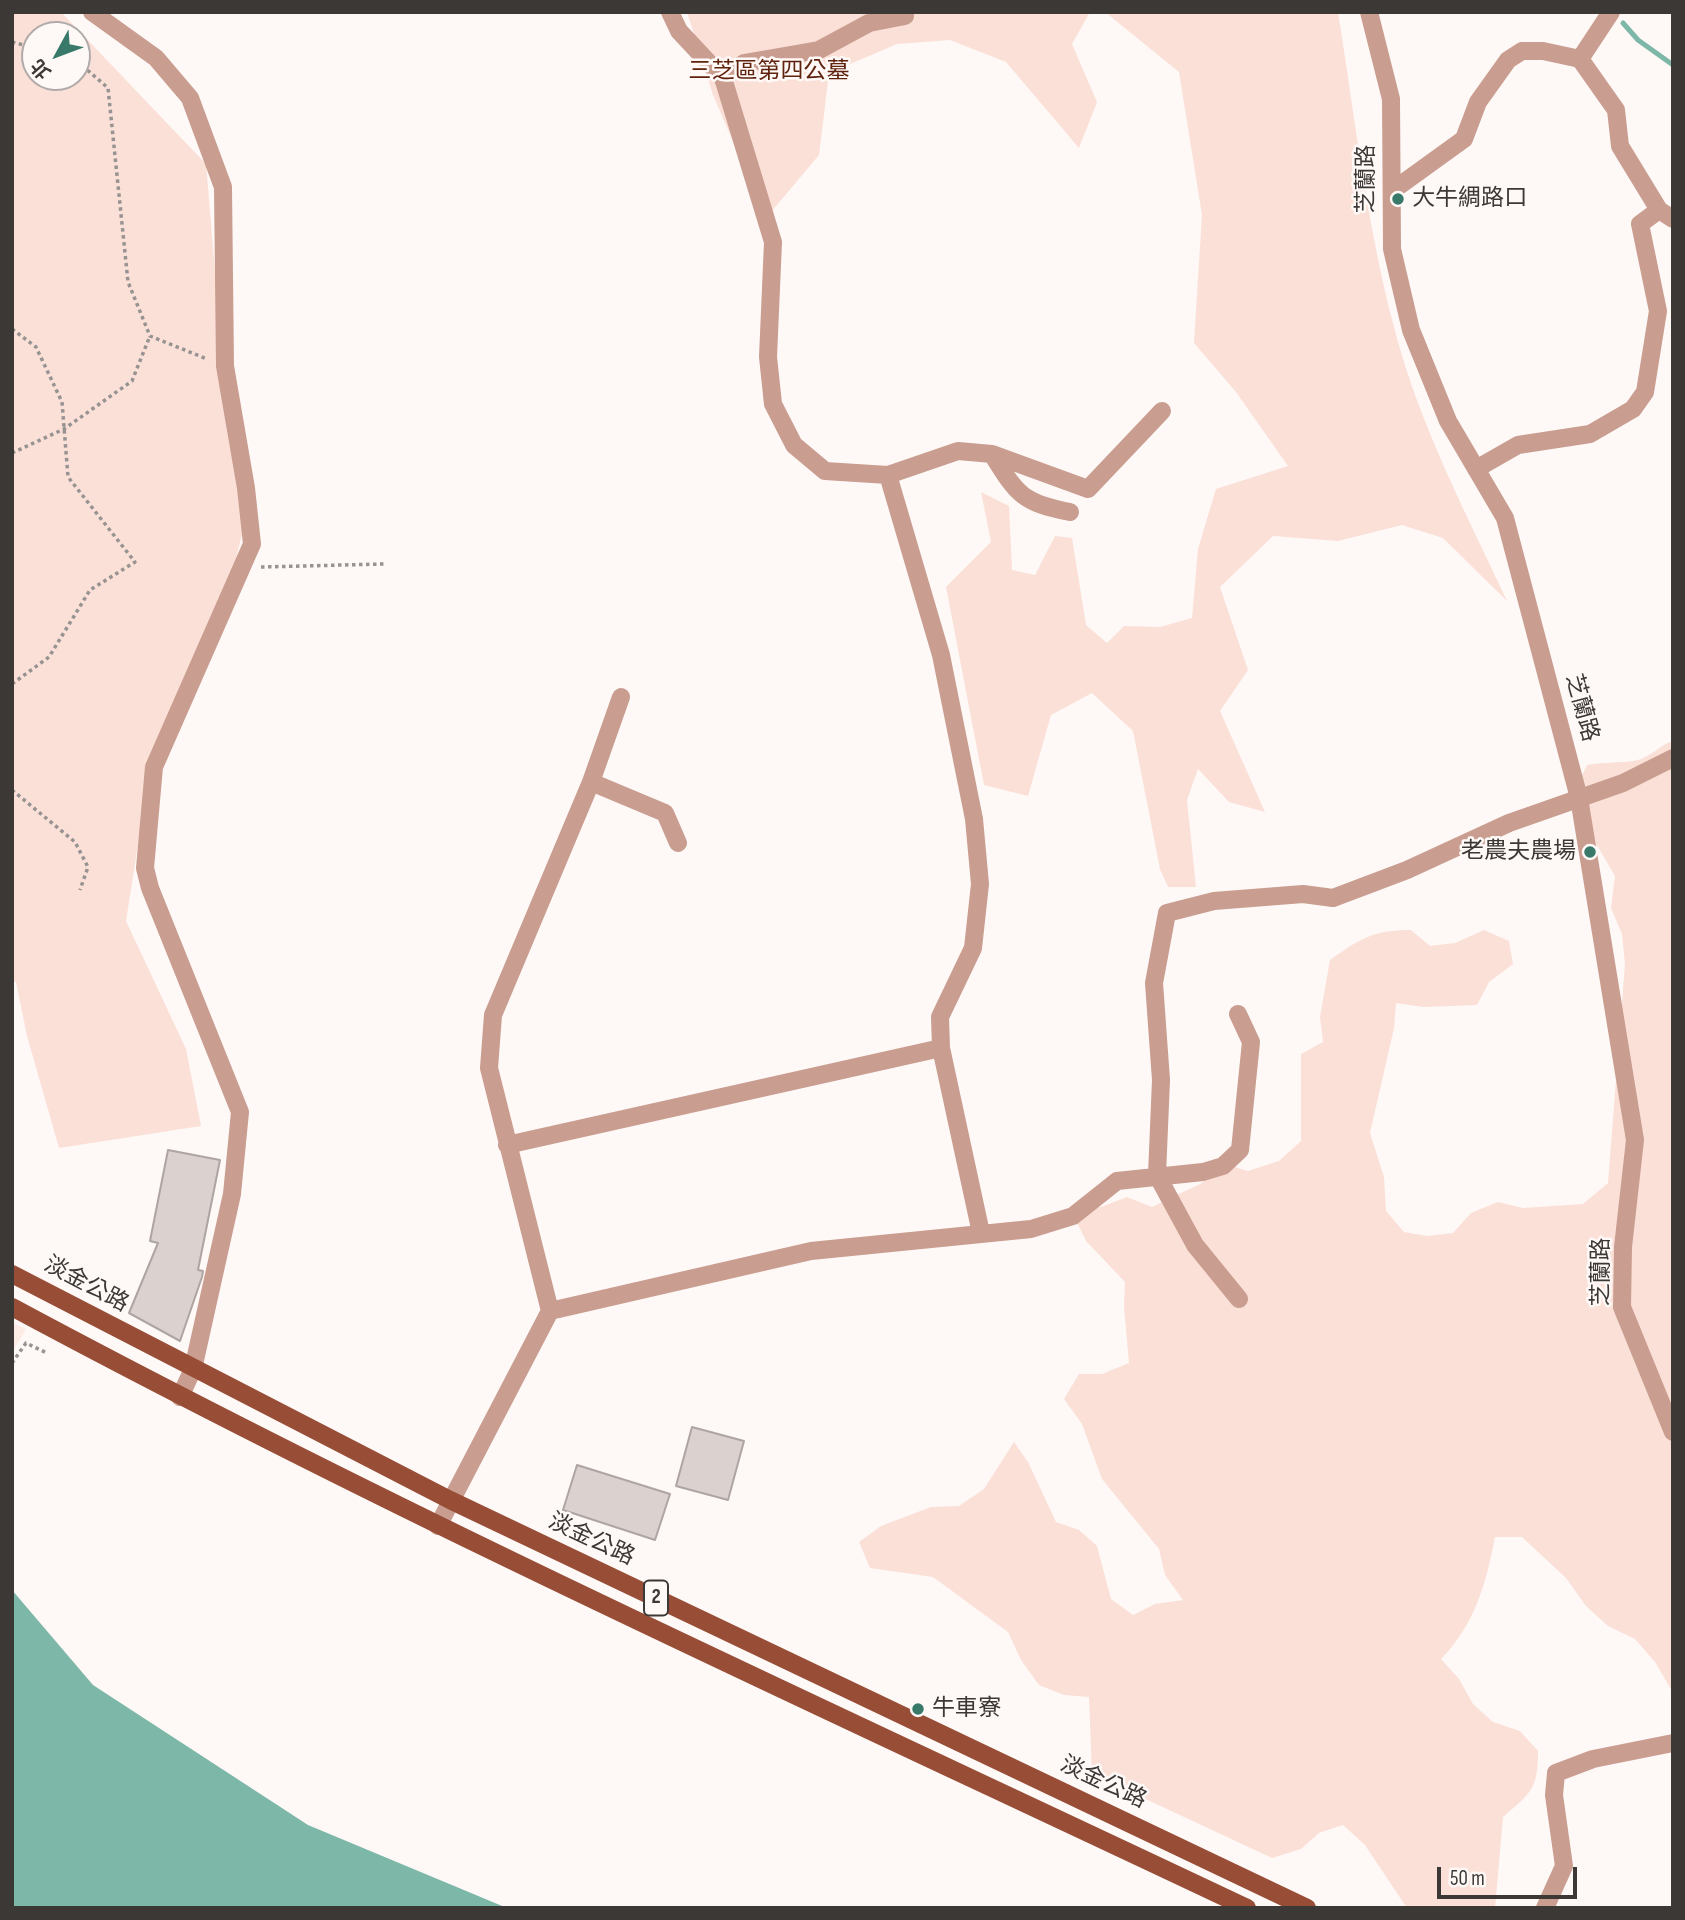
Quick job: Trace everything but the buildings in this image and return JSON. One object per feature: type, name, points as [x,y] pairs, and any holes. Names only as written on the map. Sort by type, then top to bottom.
[{"type":"main road","name":"淡金公路","points":[[12,1274],[450,1500],[1307,1908]]},
{"type":"main road","name":"2","points":[[12,1307],[180,1397],[438,1526],[1247,1908]]},
{"type":"street","points":[[92,12],[156,58],[190,98],[223,187],[225,366],[246,488],[252,544],[154,767],[145,868],[150,888],[240,1112],[232,1194],[193,1369],[180,1397]]},
{"type":"street","points":[[670,12],[679,31],[723,78],[773,242],[768,357],[773,404],[794,445],[825,471],[888,475],[957,451],[992,454],[1087,489],[1162,411]]},
{"type":"street","name":"芝蘭路","points":[[1369,12],[1391,99],[1392,249],[1411,330],[1448,421],[1505,518],[1579,798],[1635,1140],[1623,1247],[1622,1307],[1673,1432]]},
{"type":"street","points":[[1580,59],[1611,12]]},
{"type":"street","points":[[723,78],[744,63],[819,50],[869,23],[905,16]]},
{"type":"street","points":[[1392,191],[1464,139],[1478,102],[1508,60],[1522,51],[1542,51],[1580,59],[1616,110],[1620,146],[1666,215],[1640,224],[1658,312],[1644,392],[1633,409],[1590,434],[1518,445],[1476,469]]},
{"type":"street","points":[[992,454],[1012,486],[1037,506],[1070,512]]},
{"type":"street","points":[[888,475],[941,655],[974,819],[980,884],[973,948],[940,1017],[941,1048],[981,1233]]},
{"type":"street","points":[[438,1526],[550,1311],[489,1068],[494,1016],[591,782],[621,697]]},
{"type":"street","points":[[1239,1299],[1195,1245],[1157,1175],[1161,1080],[1154,983],[1167,913],[1214,901],[1303,894],[1333,898],[1407,870],[1508,823],[1623,783],[1673,758]]},
{"type":"street","points":[[591,782],[665,813],[678,843]]},
{"type":"street","points":[[550,1311],[810,1251],[1031,1228],[1073,1216],[1117,1181],[1203,1172],[1223,1166],[1240,1150],[1251,1042],[1238,1014]]},
{"type":"street","points":[[507,1145],[941,1048]]},
{"type":"street","points":[[1545,1908],[1564,1866],[1554,1795],[1556,1773],[1592,1759],[1673,1744]]},
{"type":"path","points":[[12,453],[64,429],[132,382],[150,336],[128,282],[108,88],[91,73]]},
{"type":"path","points":[[12,329],[36,347],[62,402],[68,477],[135,562],[90,590],[49,657],[12,684]]},
{"type":"path","points":[[150,336],[225,366]]},
{"type":"path","points":[[241,568],[384,564]]},
{"type":"path","points":[[12,790],[75,842],[88,867],[80,890]]},
{"type":"path","points":[[12,1363],[26,1343],[47,1353]]},
{"type":"shaded area","points":[[12,1322],[26,1329],[12,1353]]},
{"type":"shaded area","points":[[12,1590],[93,1685],[308,1825],[507,1908],[12,1908]]},
{"type":"green space","points":[[12,12],[61,12],[70,21],[21,21],[21,91],[91,91],[91,43],[206,164],[219,319],[243,530],[216,640],[147,787],[126,921],[186,1049],[201,1126],[59,1148],[27,1036],[16,982],[12,982]]},
{"type":"green space","name":"三芝區第四公墓","points":[[687,12],[1090,12],[1072,44],[1097,102],[1079,148],[1006,62],[950,40],[897,44],[829,73],[819,155],[766,218],[713,95]]},
{"type":"green space","points":[[1105,12],[1338,12],[1369,212],[1385,292],[1405,366],[1460,502],[1507,601],[1443,538],[1402,525],[1338,541],[1273,536],[1220,587],[1248,670],[1220,711],[1265,812],[1229,802],[1198,769],[1187,800],[1196,887],[1168,887],[1160,869],[1133,731],[1092,693],[1051,715],[1028,796],[984,785],[946,587],[991,542],[981,492],[1009,506],[1012,570],[1035,575],[1055,536],[1072,538],[1086,625],[1107,643],[1124,626],[1160,627],[1192,618],[1198,549],[1216,489],[1288,466],[1236,392],[1194,343],[1202,215],[1179,72]]},
{"type":"green space","points":[[1673,741],[1673,1722],[1672,1691],[1655,1662],[1635,1639],[1608,1626],[1586,1606],[1566,1578],[1522,1537],[1495,1537],[1488,1571],[1471,1617],[1453,1646],[1441,1659],[1459,1679],[1473,1704],[1493,1722],[1520,1731],[1538,1751],[1536,1774],[1526,1796],[1503,1817],[1495,1908],[1407,1908],[1365,1845],[1343,1825],[1319,1833],[1301,1849],[1272,1858],[1092,1774],[1089,1697],[1064,1695],[1039,1685],[1021,1660],[1008,1632],[933,1577],[870,1568],[859,1542],[881,1526],[931,1507],[959,1506],[984,1489],[1014,1442],[1028,1462],[1056,1522],[1079,1530],[1097,1546],[1111,1599],[1133,1615],[1155,1604],[1183,1600],[1165,1575],[1159,1549],[1102,1479],[1082,1424],[1064,1399],[1079,1374],[1102,1374],[1129,1363],[1124,1307],[1125,1282],[1086,1241],[1071,1210],[1101,1207],[1127,1197],[1152,1207],[1202,1183],[1221,1163],[1248,1171],[1279,1161],[1301,1141],[1301,1054],[1323,1042],[1320,1017],[1330,960],[1359,941],[1377,934],[1411,930],[1430,946],[1455,943],[1484,930],[1509,941],[1513,964],[1489,982],[1477,1005],[1423,1007],[1396,1003],[1394,1028],[1370,1133],[1384,1177],[1386,1211],[1404,1232],[1427,1236],[1453,1233],[1471,1213],[1498,1202],[1523,1208],[1583,1204],[1608,1183],[1625,964],[1622,934],[1611,908],[1615,876],[1598,847],[1576,822],[1574,792],[1587,765],[1638,760]]},
{"type":"waterway","points":[[1623,23],[1638,40],[1673,65]]},
{"type":"place","name":"大牛綢路口","points":[[1398,199]]},
{"type":"place","name":"老農夫農場","points":[[1590,852]]},
{"type":"place","name":"牛車寮","points":[[918,1709]]}]
